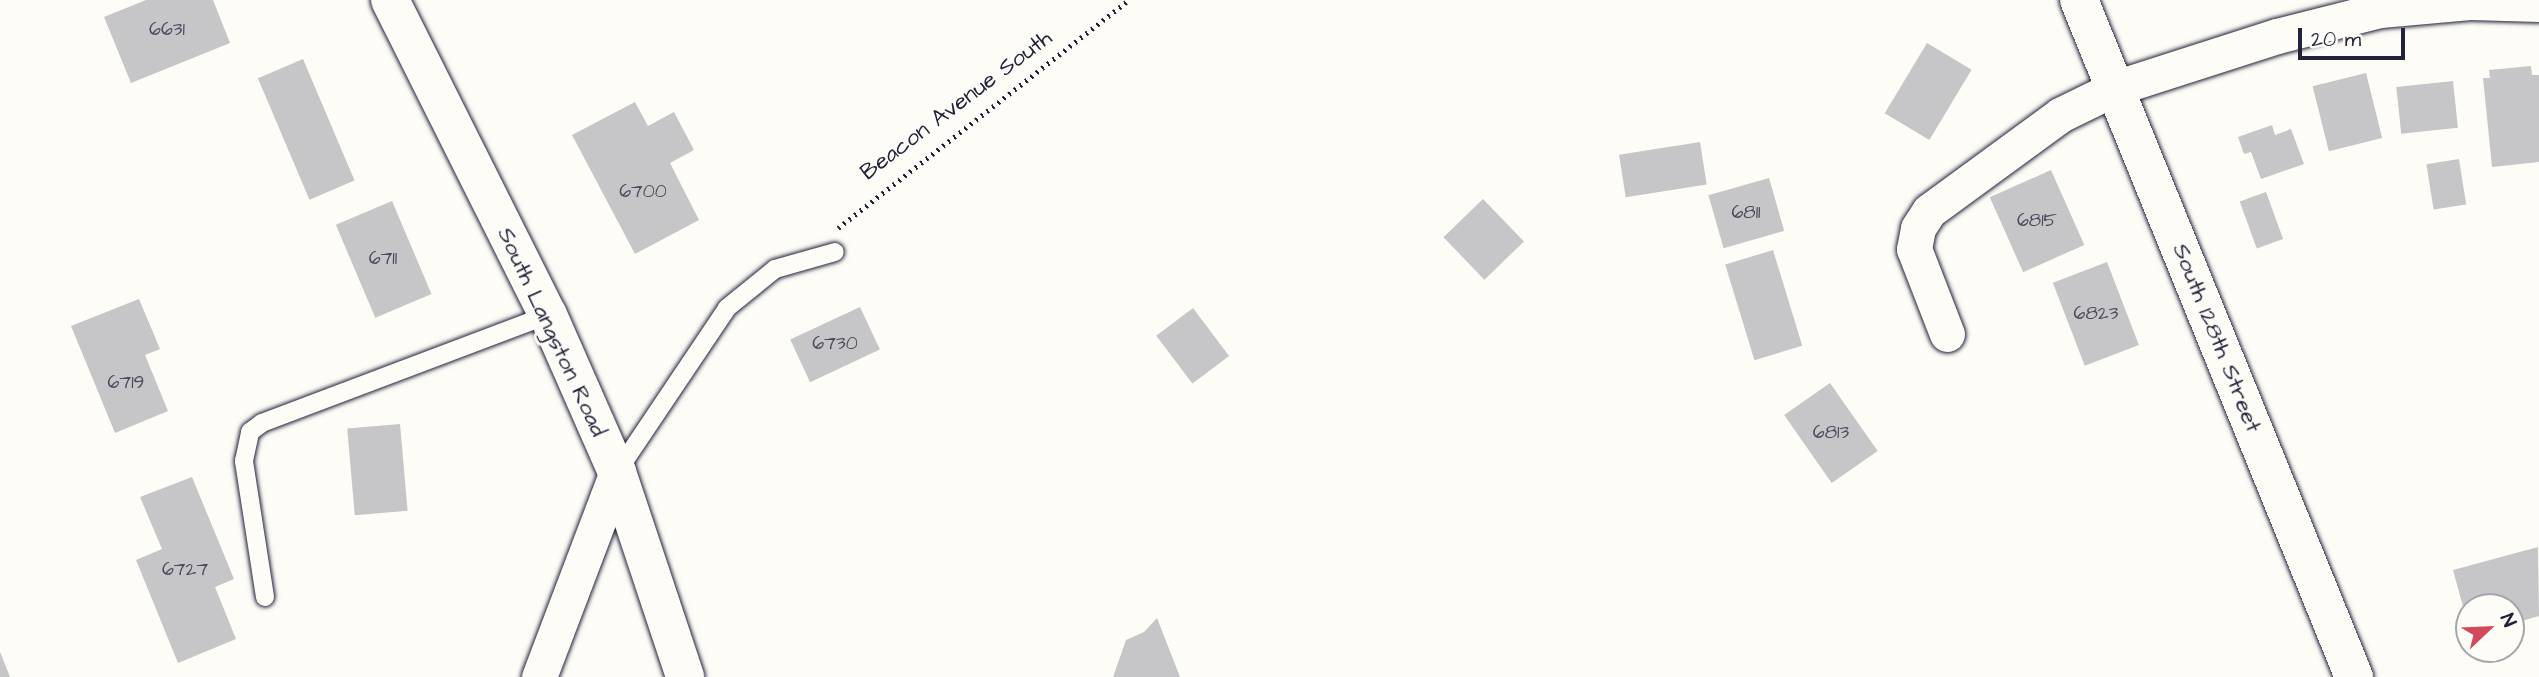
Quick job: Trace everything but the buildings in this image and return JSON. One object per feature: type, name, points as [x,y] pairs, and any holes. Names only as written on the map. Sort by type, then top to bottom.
[{"type":"street","name":"South Langston Road","points":[[390,0],[548,315],[617,472],[685,677]]},
{"type":"street","name":"South 128th Street","points":[[2079,0],[2354,677]]},
{"type":"street","points":[[1947,334],[1914,249],[1918,228],[1929,211],[2060,115],[2115,88],[2277,36],[2380,10],[2470,2],[2539,4]]},
{"type":"street","points":[[539,677],[617,472]]},
{"type":"lane","points":[[617,472],[727,307],[775,269],[826,252]]},
{"type":"lane","points":[[265,597],[244,461],[250,432],[262,423],[548,315]]},
{"type":"path","name":"Beacon Avenue South","points":[[826,252],[844,222],[1129,0]]}]
